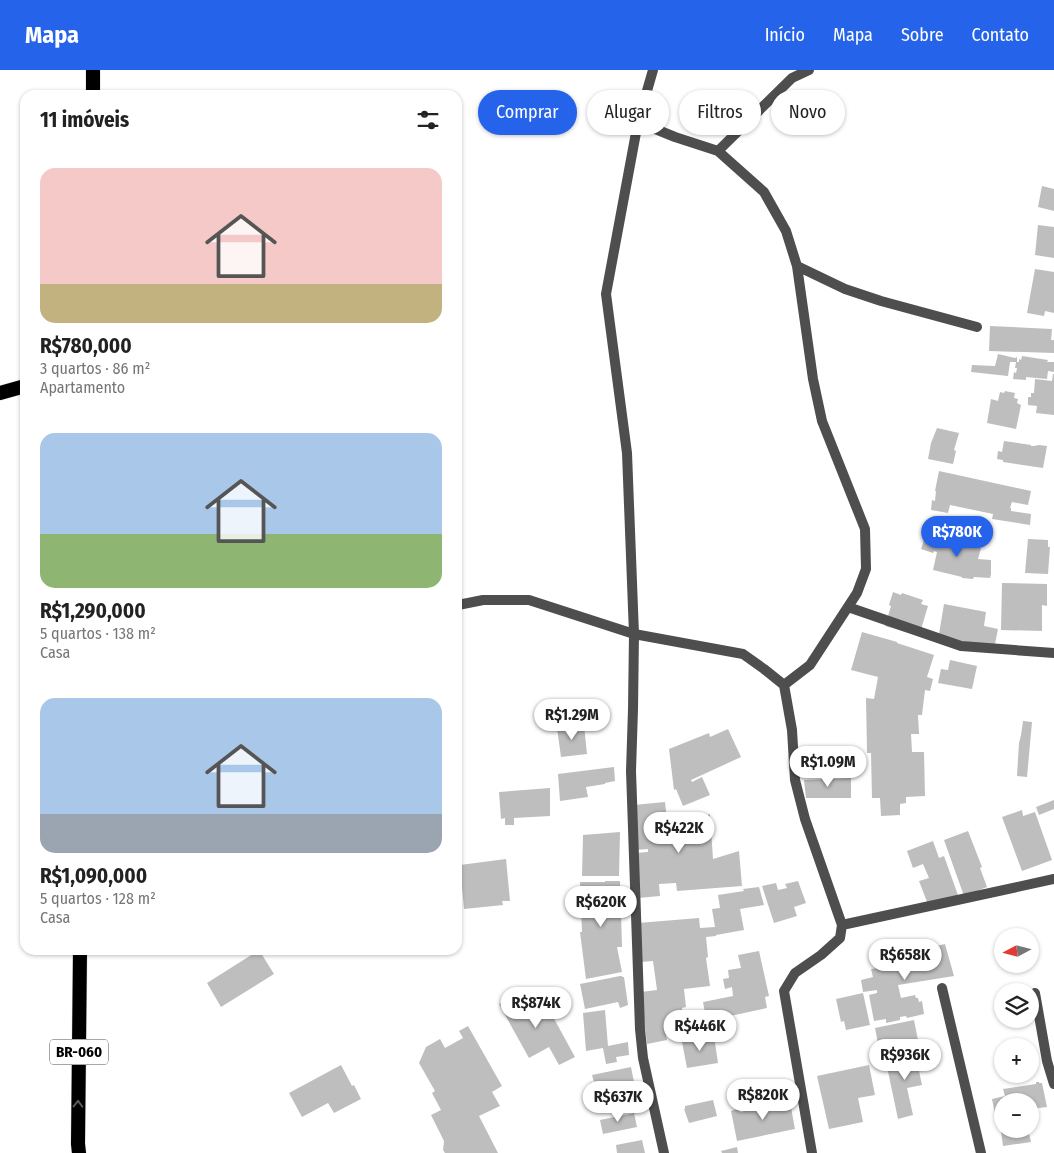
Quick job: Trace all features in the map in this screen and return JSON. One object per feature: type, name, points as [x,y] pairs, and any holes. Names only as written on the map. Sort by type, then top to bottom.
[{"type":"highway","points":[[93,70],[93,90]]},
{"type":"highway","points":[[0,393],[20,387]]},
{"type":"highway","name":"BR-060","points":[[79,1153],[80,955]]},
{"type":"street","points":[[647,90],[653,70]]},
{"type":"street","points":[[718,151],[792,78],[809,70]]},
{"type":"street","points":[[636,135],[606,294],[627,453],[634,634],[630,771],[640,1029],[643,1058],[664,1153]]},
{"type":"street","points":[[669,135],[718,151],[764,192],[786,231],[797,266],[813,379],[822,421],[865,529],[866,569],[856,593],[810,664],[784,685]]},
{"type":"street","points":[[797,266],[845,289],[881,301],[977,326]]},
{"type":"street","points":[[462,604],[483,600],[529,600],[634,634],[743,654],[784,685],[792,730],[795,780],[805,819],[842,924],[840,938],[821,955],[795,973],[784,991],[812,1153]]},
{"type":"street","points":[[848,607],[961,646],[1054,653]]},
{"type":"street","points":[[842,924],[1054,879]]},
{"type":"street","points":[[942,988],[981,1153]]},
{"type":"street","points":[[1039,1016],[1047,1061],[1054,1084]]},
{"type":"building","points":[[1042,186],[1054,189],[1054,211],[1038,207]]},
{"type":"building","points":[[1038,225],[1054,227],[1054,258],[1035,255]]},
{"type":"building","points":[[1035,269],[1054,272],[1054,313],[1045,311],[1044,316],[1027,313]]},
{"type":"building","points":[[990,326],[1052,329],[1051,340],[1054,340],[1054,353],[989,351]]},
{"type":"building","points":[[998,354],[1017,357],[1017,362],[1019,362],[1019,359],[1021,360],[1022,356],[1048,360],[1047,362],[1054,362],[1054,372],[1048,371],[1047,379],[1026,377],[1026,380],[1013,379],[1017,368],[1015,368],[1016,362],[1010,362],[1008,376],[971,372],[972,365],[995,366]]},
{"type":"building","points":[[1053,374],[1054,415],[1036,413],[1037,406],[1028,405],[1028,397],[1031,397],[1031,393],[1034,393],[1035,379],[1052,381]]},
{"type":"building","points":[[1005,391],[1015,393],[1014,398],[1018,399],[1017,403],[1021,405],[1016,429],[987,423],[991,399],[998,401],[1000,392],[1004,393]]},
{"type":"building","points":[[937,428],[959,433],[954,450],[956,451],[953,464],[928,459],[931,443]]},
{"type":"building","points":[[1004,441],[1031,446],[1047,446],[1043,468],[1003,462],[1003,460],[997,459],[998,451],[1002,452]]},
{"type":"building","points":[[939,471],[1031,491],[1028,505],[1012,502],[1010,508],[1011,511],[1031,514],[1030,525],[992,519],[993,514],[950,505],[948,513],[931,510],[932,500],[935,501]]},
{"type":"building","points":[[926,534],[981,548],[978,559],[991,560],[990,578],[962,578],[933,570],[937,552],[934,551],[933,553],[921,549]]},
{"type":"building","points":[[1028,539],[1048,540],[1048,547],[1050,547],[1048,574],[1025,573]]},
{"type":"building","points":[[1002,583],[1047,584],[1047,606],[1042,605],[1042,631],[1001,630]]},
{"type":"building","points":[[893,592],[923,600],[921,604],[928,606],[919,636],[885,626]]},
{"type":"building","points":[[944,604],[986,612],[984,626],[998,629],[994,649],[938,640]]},
{"type":"building","points":[[862,632],[934,655],[927,677],[933,679],[930,691],[925,690],[922,715],[918,715],[919,734],[911,734],[912,752],[924,752],[925,796],[906,797],[906,803],[900,804],[900,815],[881,816],[880,798],[872,798],[871,753],[867,753],[866,698],[874,699],[878,677],[851,670]]},
{"type":"building","points":[[950,660],[977,666],[972,689],[938,683],[941,669],[948,670]]},
{"type":"building","points":[[1023,721],[1032,722],[1027,777],[1017,776],[1019,743]]},
{"type":"building","points":[[584,725],[587,754],[561,757],[557,728]]},
{"type":"building","points":[[728,729],[741,757],[691,780],[692,782],[702,777],[710,795],[683,806],[676,789],[674,790],[669,749],[709,733],[710,737]]},
{"type":"building","points":[[614,767],[615,781],[586,787],[588,797],[560,801],[558,774]]},
{"type":"building","points":[[851,778],[851,798],[806,798],[804,780]]},
{"type":"building","points":[[550,788],[550,816],[514,818],[514,825],[505,825],[505,818],[501,819],[499,792]]},
{"type":"building","points":[[1054,800],[1054,809],[1039,815],[1036,807]]},
{"type":"building","points":[[665,802],[667,820],[672,819],[672,827],[710,814],[713,859],[739,851],[742,886],[677,891],[676,883],[659,884],[660,896],[638,898],[635,853],[648,852],[648,849],[635,850],[634,805]]},
{"type":"building","points":[[1022,810],[1023,816],[1035,812],[1052,860],[1022,871],[1002,817]]},
{"type":"building","points":[[968,831],[982,867],[980,868],[987,887],[964,896],[944,840]]},
{"type":"building","points":[[620,832],[619,876],[582,876],[583,835]]},
{"type":"building","points":[[933,841],[939,858],[944,856],[959,898],[929,907],[919,881],[929,878],[923,864],[913,868],[907,851]]},
{"type":"building","points":[[506,859],[510,901],[502,901],[503,905],[464,909],[462,865]]},
{"type":"building","points":[[620,881],[622,947],[617,947],[622,972],[586,979],[580,932],[582,932],[580,882]]},
{"type":"building","points":[[798,881],[806,903],[794,907],[797,916],[774,923],[762,886],[776,883],[778,890],[787,888],[785,884]]},
{"type":"building","points":[[759,887],[764,905],[740,909],[744,930],[706,937],[708,957],[706,958],[710,986],[684,989],[686,1007],[682,1008],[683,1028],[668,1031],[669,1034],[666,1035],[667,1040],[647,1044],[641,992],[657,990],[653,961],[641,962],[638,923],[699,918],[700,928],[715,927],[712,909],[720,908],[718,895]]},
{"type":"building","points":[[945,944],[954,976],[898,985],[901,998],[915,995],[919,1002],[922,1001],[924,1014],[907,1018],[906,1016],[900,1017],[900,1020],[886,1023],[886,1019],[874,1021],[869,995],[877,993],[877,990],[863,992],[861,980],[873,977],[871,969],[893,966],[890,953],[920,947],[921,952],[924,951],[923,949]]},
{"type":"building","points":[[759,951],[769,996],[765,997],[767,1008],[730,1016],[731,1019],[707,1024],[703,1002],[733,996],[732,987],[725,989],[723,979],[729,978],[728,970],[741,968],[738,955]]},
{"type":"building","points":[[251,955],[262,955],[274,974],[221,1007],[207,983]]},
{"type":"building","points":[[624,977],[628,1005],[620,1008],[618,1002],[585,1009],[580,984]]},
{"type":"building","points":[[520,992],[531,1012],[546,1004],[575,1057],[559,1065],[549,1047],[529,1058],[499,1004]]},
{"type":"building","points":[[863,993],[870,1025],[846,1030],[844,1021],[841,1022],[836,999]]},
{"type":"building","points":[[605,1010],[608,1046],[628,1042],[629,1055],[616,1057],[617,1062],[606,1064],[603,1048],[586,1051],[583,1013]]},
{"type":"building","points":[[914,1020],[920,1050],[881,1059],[875,1028]]},
{"type":"building","points":[[468,1026],[502,1086],[492,1092],[500,1106],[479,1116],[498,1153],[445,1153],[443,1150],[444,1141],[431,1115],[441,1110],[432,1093],[435,1091],[419,1063],[426,1047],[440,1039],[445,1048],[463,1038],[459,1031]]},
{"type":"building","points":[[714,1036],[718,1063],[687,1068],[682,1042]]},
{"type":"building","points":[[922,1054],[926,1070],[919,1071],[922,1085],[907,1088],[913,1115],[898,1119],[886,1062]]},
{"type":"building","points":[[341,1065],[361,1099],[334,1113],[328,1103],[302,1117],[289,1093]]},
{"type":"building","points":[[869,1065],[875,1095],[858,1098],[863,1122],[829,1129],[817,1076]]},
{"type":"building","points":[[631,1067],[634,1082],[621,1084],[621,1087],[636,1084],[639,1098],[595,1107],[592,1093],[598,1091],[598,1089],[590,1091],[590,1083],[594,1082],[592,1075]]},
{"type":"building","points":[[1042,1083],[1047,1107],[1039,1108],[1039,1093],[1004,1093],[1003,1089]]},
{"type":"building","points":[[713,1100],[717,1116],[689,1123],[684,1109],[685,1106]]},
{"type":"building","points":[[790,1102],[795,1129],[737,1141],[731,1111],[740,1108],[740,1112]]},
{"type":"building","points":[[634,1113],[637,1127],[603,1134],[600,1120]]},
{"type":"building","points":[[1002,1138],[1030,1138],[1031,1142],[1003,1146]]},
{"type":"building","points":[[642,1140],[645,1153],[617,1153],[616,1145]]},
{"type":"building","points":[[737,1147],[738,1153],[722,1153],[721,1151]]}]
